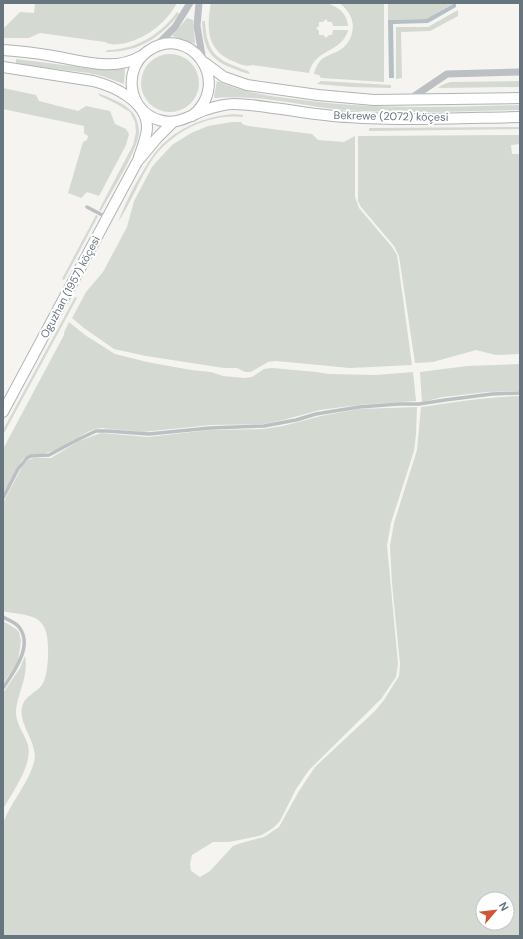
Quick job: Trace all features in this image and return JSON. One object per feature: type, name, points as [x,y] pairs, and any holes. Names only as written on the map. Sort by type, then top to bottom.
[{"type":"main road","name":"Bekrewe (2072) köçesi","points":[[3,50],[114,64],[130,61],[154,47],[168,44],[181,45],[193,51],[203,61],[224,76],[247,85],[318,95],[374,100],[520,98]]},
{"type":"main road","name":"Bekrewe (2072) köçesi","points":[[138,104],[132,92],[131,78],[135,65],[143,54]]},
{"type":"main road","points":[[192,116],[202,106],[208,94],[209,80],[203,61]]},
{"type":"main road","name":"Bekrewe (2072) köçesi","points":[[3,67],[103,84],[138,104],[153,118],[166,122],[179,121],[218,106],[232,104],[363,118],[520,117]]},
{"type":"main road","name":"Oguzhan (1957) köçesi","points":[[137,162],[147,128],[146,118],[138,104]]},
{"type":"main road","name":"Oguzhan (1957) köçesi","points":[[3,411],[137,162],[173,122]]},
{"type":"street","points":[[154,47],[175,27],[190,3]]},
{"type":"street","points":[[199,3],[197,26],[203,61]]},
{"type":"street","points":[[409,99],[447,74],[520,72]]},
{"type":"lane","points":[[87,207],[107,218]]},
{"type":"lane","points":[[3,498],[18,469],[27,458],[31,456],[49,456],[96,431],[149,434],[210,428],[264,426],[296,420],[316,414],[359,407],[418,404],[492,394],[520,393]]},
{"type":"lane","points":[[3,617],[19,627],[24,640],[24,650],[21,660],[3,688]]},
{"type":"shaded area","points":[[35,3],[177,3],[173,10],[156,28],[142,37],[126,43],[113,44],[40,33],[29,38],[3,38],[3,29],[20,12],[34,13]]},
{"type":"shaded area","points":[[211,3],[328,3],[336,7],[344,14],[348,26],[333,26],[332,22],[328,22],[326,19],[323,22],[319,22],[319,26],[316,28],[319,31],[319,35],[323,35],[326,38],[329,35],[332,35],[333,30],[348,31],[339,44],[316,59],[309,73],[253,65],[248,66],[237,63],[226,57],[214,46],[209,31],[209,13]]},
{"type":"shaded area","points":[[339,3],[384,3],[384,82],[321,78],[319,75],[314,74],[318,63],[321,60],[344,47],[351,37],[353,24],[351,17],[347,10]]},
{"type":"shaded area","points":[[388,3],[456,4],[452,4],[426,19],[388,20]]},
{"type":"shaded area","points":[[453,4],[456,4],[456,7],[428,23],[393,24],[394,78],[389,78],[388,20],[426,19]]},
{"type":"shaded area","points":[[458,10],[458,16],[430,31],[401,32],[402,78],[396,79],[396,27],[428,27]]},
{"type":"shaded area","points":[[177,12],[179,14],[172,23],[156,37],[147,42],[127,50],[105,52],[108,50],[129,47],[147,39],[163,28]]},
{"type":"shaded area","points":[[187,18],[193,20],[195,44],[172,36]]},
{"type":"shaded area","points":[[202,21],[205,21],[208,42],[216,55],[228,63],[248,71],[250,74],[224,64],[212,56],[208,50],[204,37]]},
{"type":"shaded area","points":[[170,54],[181,56],[194,67],[197,72],[199,83],[197,94],[186,107],[181,110],[170,112],[159,110],[146,99],[143,94],[141,83],[143,72],[154,59],[159,56]]},
{"type":"shaded area","points":[[16,59],[103,70],[125,69],[124,84],[102,76],[88,73],[16,64]]},
{"type":"shaded area","points":[[217,81],[255,93],[350,105],[407,107],[520,105],[520,110],[387,112],[343,110],[263,99],[231,97],[215,98],[214,96]]},
{"type":"shaded area","points":[[321,81],[391,85],[391,88],[317,84]]},
{"type":"shaded area","points":[[520,81],[520,87],[438,88],[450,82]]},
{"type":"shaded area","points":[[3,88],[36,95],[39,101],[78,111],[86,106],[110,111],[115,124],[126,129],[129,134],[126,145],[99,196],[87,192],[81,198],[68,193],[83,142],[87,140],[88,136],[84,133],[84,126],[3,109]]},
{"type":"shaded area","points":[[98,93],[117,101],[130,109],[137,120],[139,133],[134,151],[101,211],[99,210],[133,145],[136,132],[135,122],[130,112],[100,96]]},
{"type":"shaded area","points":[[223,115],[243,115],[243,117],[217,118],[204,121],[192,126],[169,141],[152,160],[118,222],[126,202],[149,161],[170,137],[190,125],[201,121]]},
{"type":"shaded area","points":[[241,122],[242,124],[248,126],[312,134],[318,140],[344,142],[355,136],[355,197],[359,208],[397,255],[412,365],[350,368],[276,361],[268,362],[251,372],[245,372],[237,368],[224,368],[146,356],[114,349],[72,318],[86,292],[103,272],[127,227],[134,201],[152,167],[172,145],[191,133],[208,126]]},
{"type":"shaded area","points":[[520,127],[520,129],[369,131],[369,128]]},
{"type":"shaded area","points":[[520,135],[520,144],[511,145],[512,154],[520,154],[520,354],[496,355],[476,350],[433,362],[415,363],[399,256],[394,246],[361,207],[358,201],[358,136]]},
{"type":"shaded area","points":[[96,215],[98,216],[64,280],[62,279]]},
{"type":"shaded area","points":[[75,297],[77,298],[3,435],[3,430]]},
{"type":"shaded area","points":[[69,322],[85,335],[115,354],[147,362],[211,372],[223,376],[245,378],[252,377],[264,369],[272,368],[329,374],[376,375],[413,372],[416,401],[358,405],[320,410],[264,424],[211,425],[142,432],[102,428],[95,429],[52,451],[31,455],[22,460],[3,494],[3,449],[64,335]]},
{"type":"shaded area","points":[[520,364],[520,391],[487,392],[443,397],[422,402],[420,372],[467,366]]},
{"type":"shaded area","points":[[520,396],[520,936],[3,936],[3,824],[32,769],[34,762],[34,748],[25,728],[22,707],[25,700],[42,685],[46,674],[48,657],[47,634],[42,624],[27,615],[3,611],[3,503],[23,465],[28,460],[34,458],[51,458],[79,441],[101,433],[148,437],[210,430],[263,429],[359,409],[417,407],[414,451],[391,523],[387,545],[398,664],[396,677],[381,699],[309,770],[296,789],[280,821],[273,828],[262,835],[254,837],[229,842],[213,842],[192,855],[190,864],[191,871],[200,877],[210,871],[233,846],[264,837],[279,827],[299,791],[315,767],[375,711],[384,700],[399,676],[400,664],[390,546],[394,523],[417,450],[421,407],[470,400]]},
{"type":"shaded area","points":[[3,621],[19,632],[21,641],[18,661],[3,684]]},
{"type":"shaded area","points":[[25,656],[26,670],[17,703],[16,714],[18,723],[27,742],[29,750],[28,758],[22,776],[3,809],[3,693],[20,668]]}]
